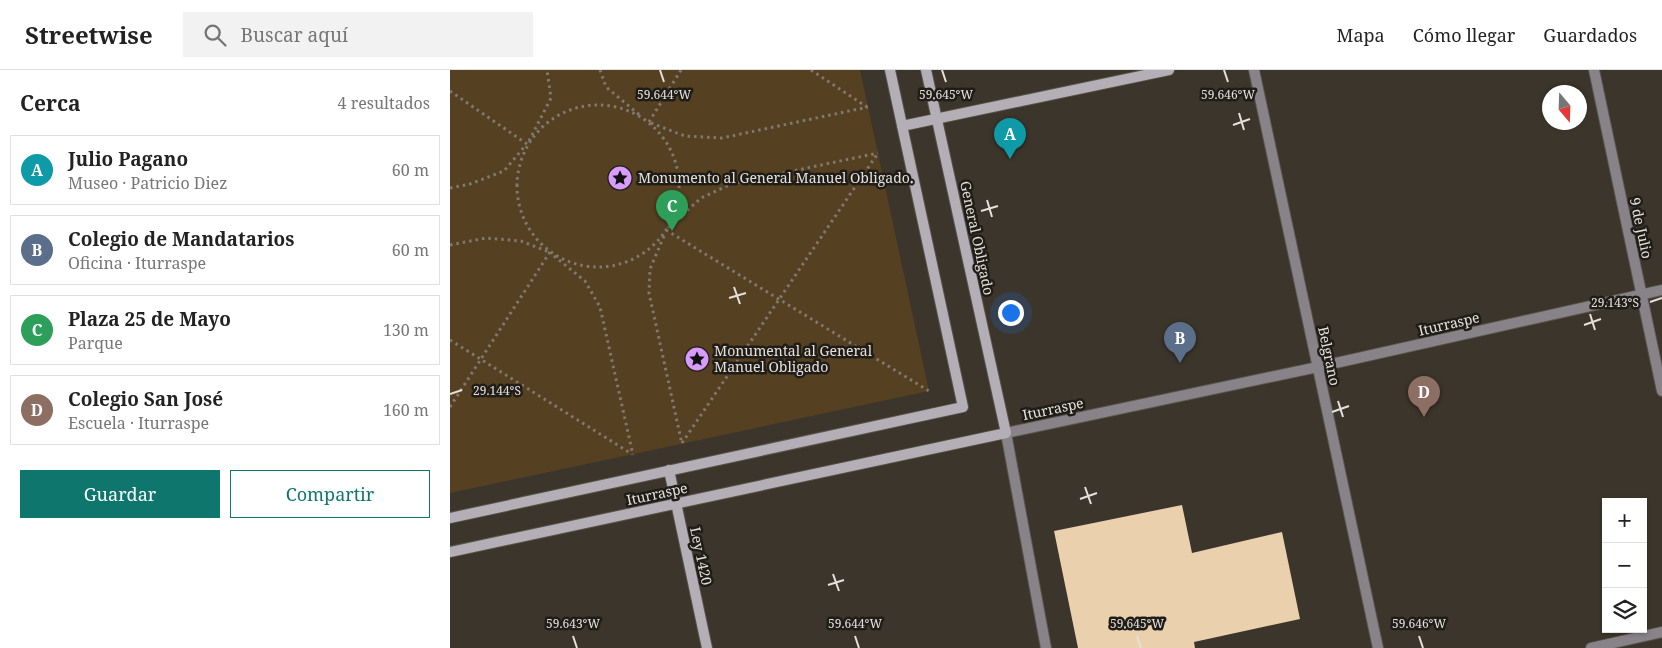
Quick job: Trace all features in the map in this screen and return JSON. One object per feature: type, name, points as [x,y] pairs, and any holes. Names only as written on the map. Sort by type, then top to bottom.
[{"type":"main road","points":[[890,70],[902,126],[1169,70]]},
{"type":"main road","name":"General Obligado","points":[[926,70],[1006,433]]},
{"type":"main road","name":"Iturraspe","points":[[450,518],[963,406],[902,126]]},
{"type":"main road","name":"Iturraspe","points":[[450,552],[1006,433]]},
{"type":"main road","name":"Ley 1420","points":[[670,470],[707,648]]},
{"type":"street","name":"Belgrano","points":[[1254,70],[1378,648]]},
{"type":"street","name":"9 de Julio","points":[[1594,70],[1662,391]]},
{"type":"street","name":"Iturraspe","points":[[1006,433],[1318,367],[1662,290]]},
{"type":"street","name":"General Obligado","points":[[1006,433],[1046,648]]},
{"type":"street","points":[[1591,648],[1662,632]]},
{"type":"path","points":[[450,340],[633,455],[600,307],[584,281],[550,252],[531,232],[520,209],[517,184],[522,159],[551,98],[547,70]]},
{"type":"path","points":[[450,245],[486,238],[522,241],[576,265],[604,268],[631,261],[654,246],[666,230],[701,198],[731,184],[878,153],[682,444],[649,293],[650,269],[666,230],[680,196],[678,168],[668,143],[649,122],[606,86],[600,70]]},
{"type":"path","points":[[649,122],[680,70]]},
{"type":"path","points":[[450,188],[470,184],[504,171],[553,119],[576,108],[601,105],[626,110],[649,122],[685,136],[722,138],[868,107],[811,70]]},
{"type":"path","points":[[450,91],[528,144]]},
{"type":"path","points":[[666,230],[929,391]]},
{"type":"path","points":[[450,407],[550,252]]},
{"type":"shaded area","points":[[450,70],[860,70],[929,391],[450,493]]},
{"type":"building","points":[[1182,505],[1192,553],[1282,532],[1300,619],[1194,642],[1195,648],[1078,648],[1054,531]]},
{"type":"place","name":"Julio Pagano","points":[[1010,159]]},
{"type":"place","name":"Monumento al General Manuel Obligado.","points":[[620,178]]},
{"type":"place","name":"Plaza 25 de Mayo","points":[[672,231]]},
{"type":"place","name":"Monumental al General Manuel Obligado","points":[[697,359]]},
{"type":"place","name":"Colegio de Mandatarios","points":[[1180,363]]},
{"type":"place","name":"Colegio San José","points":[[1424,417]]}]
